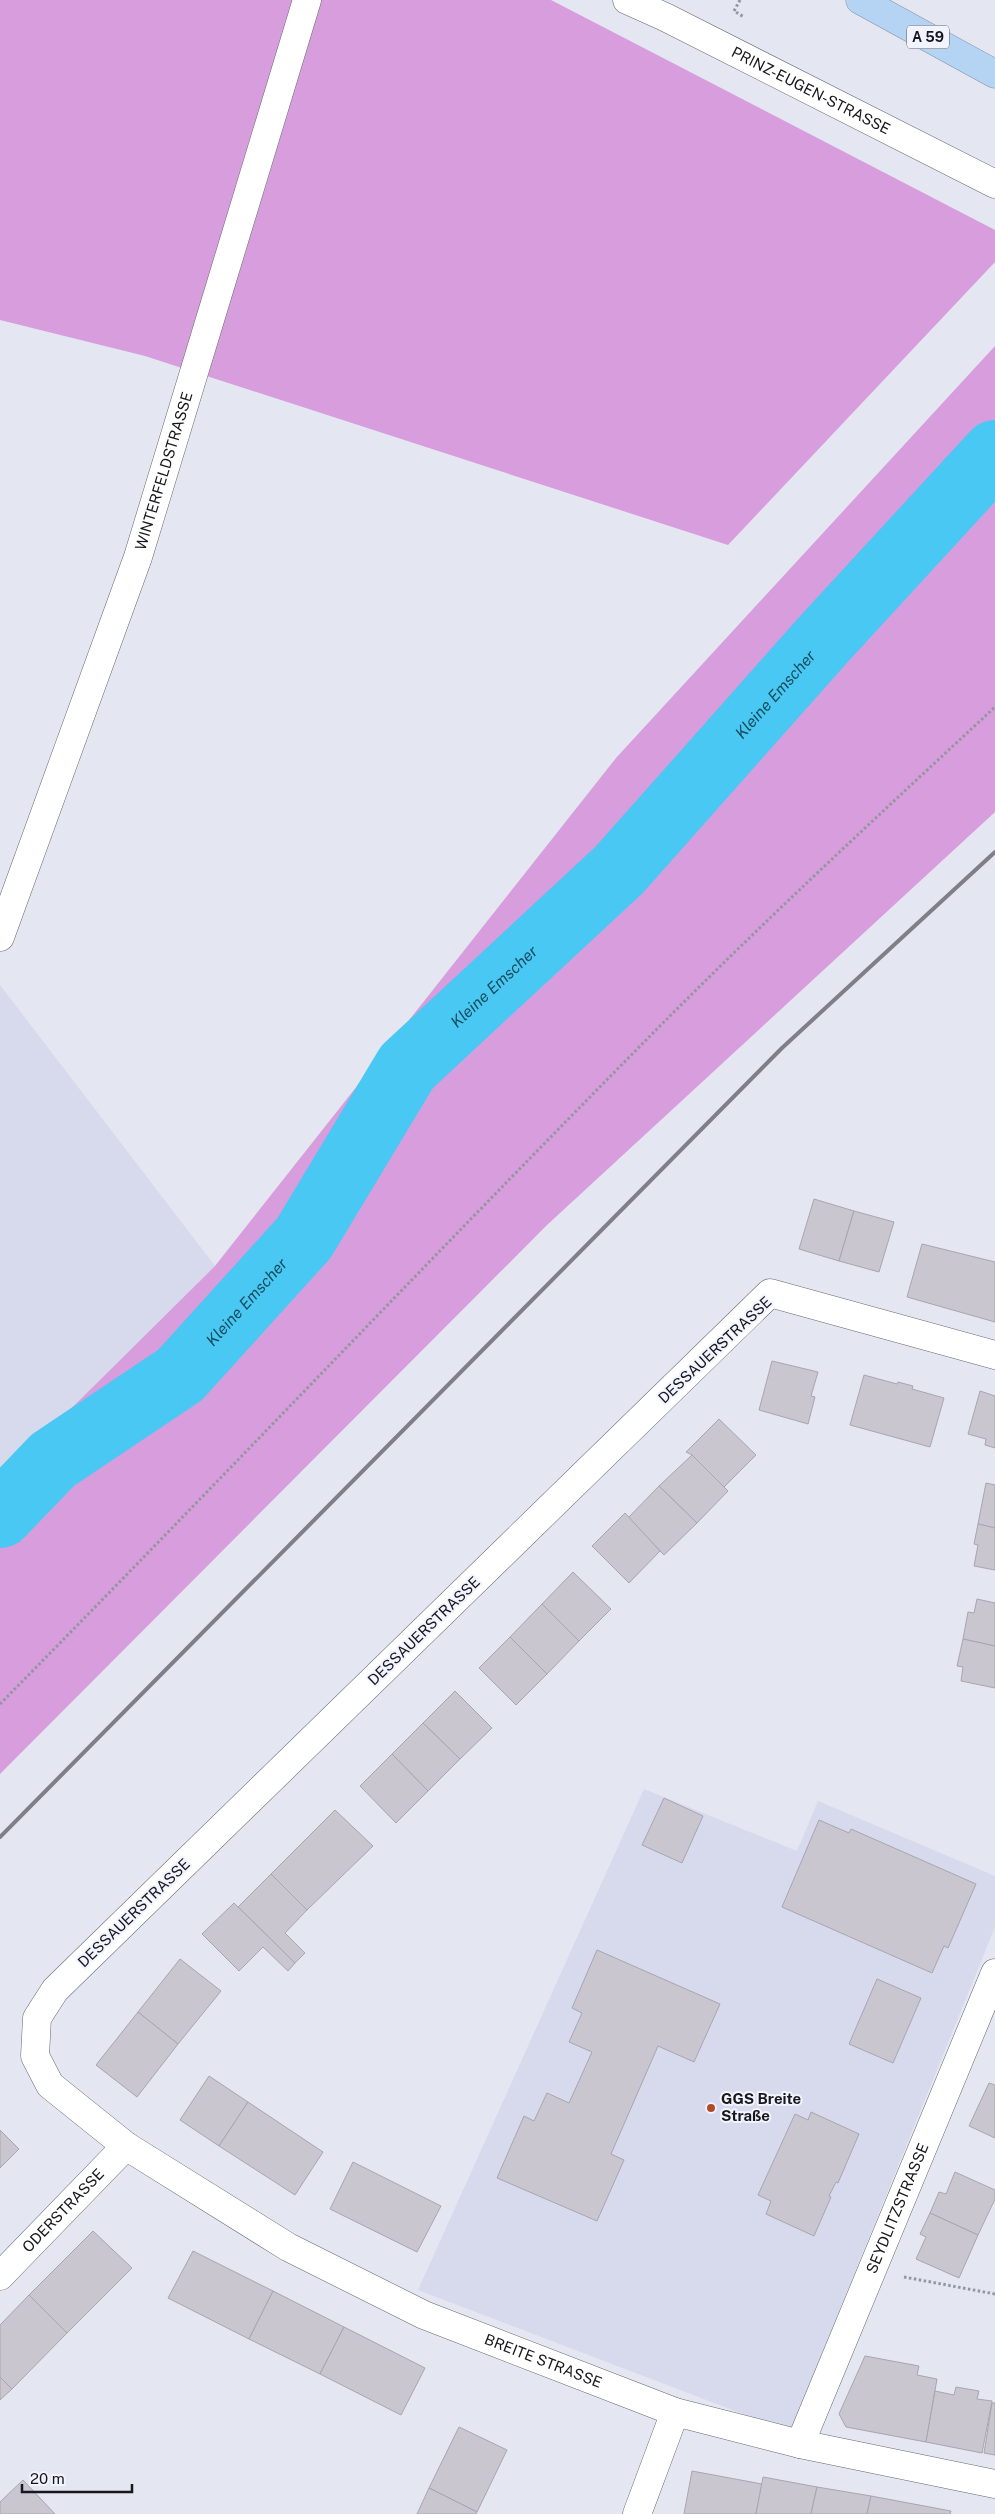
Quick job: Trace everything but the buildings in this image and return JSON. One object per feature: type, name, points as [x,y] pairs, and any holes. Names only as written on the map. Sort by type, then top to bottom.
[{"type":"highway","name":"A 59","points":[[860,0],[995,74]]},
{"type":"street","name":"WINTERFELDSTRASSE","points":[[0,937],[138,557],[307,0]]},
{"type":"street","name":"PRINZ-EUGEN-STRASSE","points":[[627,0],[665,17],[995,184]]},
{"type":"street","name":"DESSAUERSTRASSE","points":[[126,2146],[50,2085],[35,2056],[37,2018],[55,1990],[770,1293],[995,1355]]},
{"type":"street","name":"SEYDLITZSTRASSE","points":[[800,2444],[995,1973]]},
{"type":"street","name":"ODERSTRASSE","points":[[0,2276],[126,2146]]},
{"type":"street","name":"BREITE STRASSE","points":[[126,2146],[288,2246],[424,2315],[676,2412],[800,2444],[995,2484]]},
{"type":"street","points":[[637,2514],[676,2412]]},
{"type":"path","points":[[734,11],[740,0]]},
{"type":"path","points":[[0,1704],[248,1452],[659,1028],[879,814],[995,707]]},
{"type":"path","points":[[872,2271],[995,2294]]},
{"type":"shaded area","points":[[0,0],[551,0],[995,230],[995,262],[728,545],[145,356],[0,320]]},
{"type":"shaded area","points":[[995,346],[995,812],[547,1225],[0,1774],[0,1479],[215,1266],[616,758]]},
{"type":"shaded area","points":[[0,985],[215,1266],[0,1479]]},
{"type":"shaded area","name":"GGS Breite Straße","points":[[644,1789],[797,1851],[818,1801],[995,1876],[995,1927],[790,2432],[418,2290]]},
{"type":"waterway","name":"Kleine Emscher","points":[[0,1515],[53,1460],[180,1375],[304,1238],[407,1067],[619,870],[823,640],[995,453]]},
{"type":"railway","points":[[0,1837],[782,1048],[995,852]]},
{"type":"place","name":"GGS Breite Straße","points":[[711,2108]]}]
